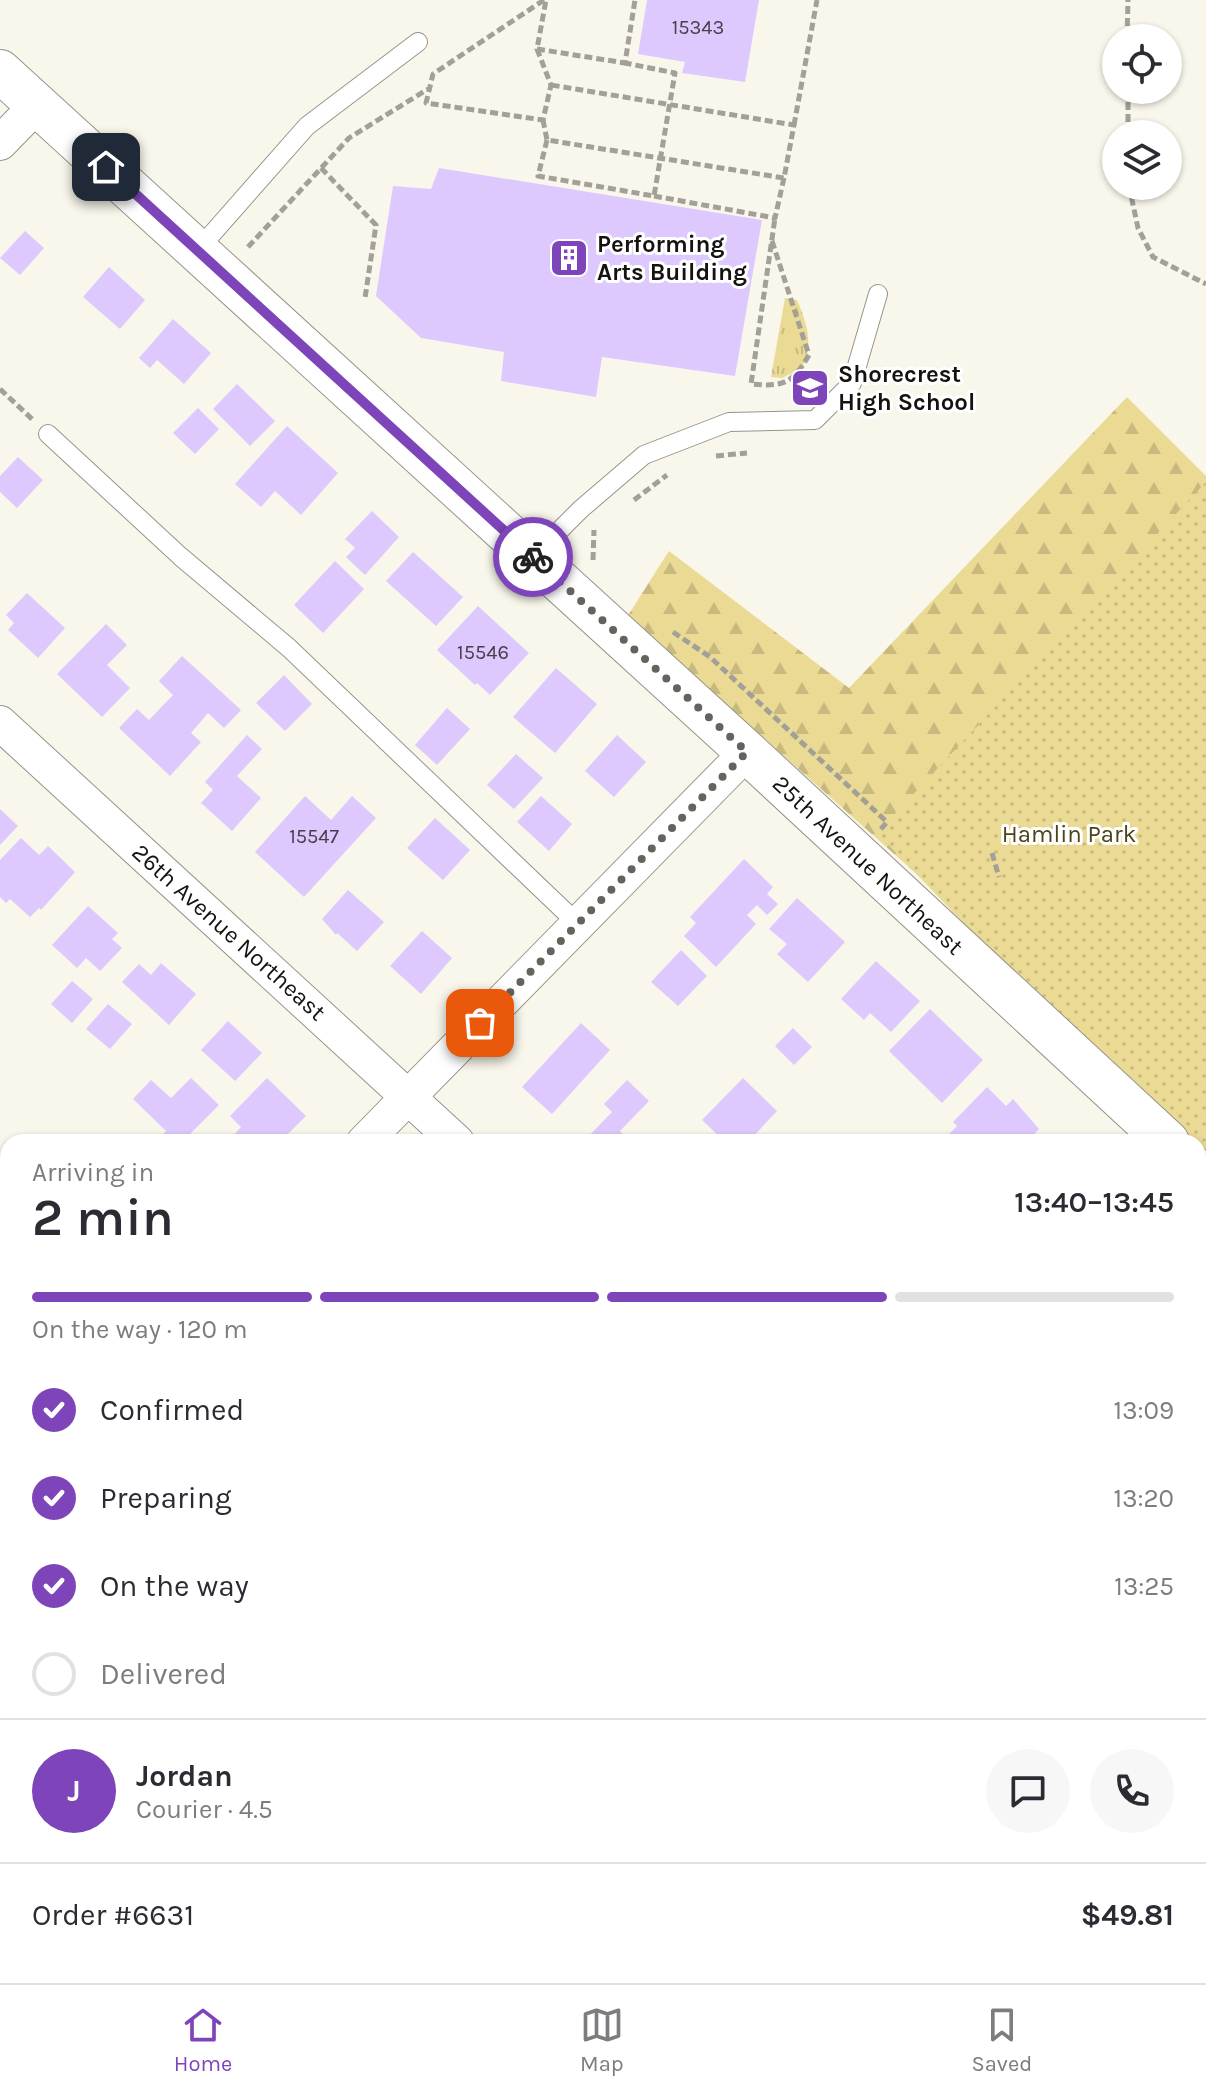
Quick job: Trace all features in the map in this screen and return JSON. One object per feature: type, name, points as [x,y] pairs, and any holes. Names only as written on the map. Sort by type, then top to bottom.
[{"type":"street","name":"25th Avenue Northeast","points":[[0,71],[747,752],[1159,1134]]},
{"type":"street","points":[[0,143],[37,105]]},
{"type":"street","name":"26th Avenue Northeast","points":[[0,723],[449,1134]]},
{"type":"street","points":[[372,1134],[747,752]]},
{"type":"lane","points":[[197,251],[307,126],[418,42]]},
{"type":"lane","points":[[533,557],[581,509],[644,455],[729,422],[815,420],[852,383],[878,294]]},
{"type":"lane","points":[[48,434],[181,557],[289,648],[578,924]]},
{"type":"path","points":[[545,0],[537,49],[551,85],[543,120],[547,140],[538,176],[775,218]]},
{"type":"path","points":[[543,120],[426,103],[433,74],[545,0]]},
{"type":"path","points":[[625,63],[635,0]]},
{"type":"path","points":[[772,241],[809,355],[799,373],[780,386],[751,384],[775,218],[817,0]]},
{"type":"path","points":[[1127,24],[1128,0]]},
{"type":"path","points":[[537,49],[675,73],[654,196]]},
{"type":"path","points":[[551,85],[794,125]]},
{"type":"path","points":[[241,255],[349,138],[429,89]]},
{"type":"path","points":[[547,140],[784,178]]},
{"type":"path","points":[[321,168],[376,225],[365,298]]},
{"type":"path","points":[[1132,200],[1138,228],[1153,257],[1206,284]]},
{"type":"path","points":[[0,389],[48,434]]},
{"type":"path","points":[[715,456],[747,453]]},
{"type":"path","points":[[632,502],[670,473]]},
{"type":"path","points":[[593,561],[594,530],[606,521]]},
{"type":"path","points":[[671,630],[710,657],[887,822],[857,854]]},
{"type":"path","points":[[992,853],[999,877]]},
{"type":"green space","points":[[785,298],[797,300],[806,326],[808,351],[802,368],[782,378],[771,377]]},
{"type":"green space","points":[[1127,397],[1206,476],[1206,547],[919,876],[627,617],[669,551],[849,688]]},
{"type":"green space","name":"Hamlin Park","points":[[1206,482],[1206,1134],[1166,1134],[877,833]]},
{"type":"building","points":[[647,0],[759,0],[745,82],[682,73],[685,62],[638,54]]},
{"type":"building","name":"Performing Arts Building","points":[[439,168],[762,220],[735,376],[602,357],[596,397],[501,381],[504,352],[421,338],[376,296],[393,186],[431,189]]},
{"type":"building","points":[[25,231],[44,248],[20,275],[0,258]]},
{"type":"building","points":[[109,267],[145,300],[120,329],[83,297]]},
{"type":"building","points":[[173,319],[211,353],[184,384],[157,360],[150,368],[139,358]]},
{"type":"building","points":[[237,384],[275,421],[250,446],[213,409]]},
{"type":"building","points":[[198,408],[219,429],[195,454],[173,433]]},
{"type":"building","points":[[287,426],[338,473],[301,515],[275,491],[261,507],[235,484]]},
{"type":"building","points":[[18,457],[43,480],[17,508],[0,492],[0,476]]},
{"type":"building","points":[[372,511],[399,537],[365,575],[346,557],[355,548],[345,539]]},
{"type":"building","points":[[413,552],[463,597],[436,626],[386,581]]},
{"type":"building","points":[[335,561],[364,589],[323,633],[294,605]]},
{"type":"building","points":[[27,593],[65,628],[38,658],[8,630],[14,623],[6,615]]},
{"type":"building","points":[[478,606],[529,653],[490,695],[437,650]]},
{"type":"building","points":[[106,624],[127,645],[107,665],[130,688],[102,717],[57,674]]},
{"type":"building","points":[[182,656],[241,710],[224,728],[208,713],[191,733],[201,742],[170,776],[119,728],[137,709],[149,720],[173,695],[159,681]]},
{"type":"building","points":[[556,668],[597,704],[555,753],[513,717]]},
{"type":"building","points":[[284,675],[312,704],[285,731],[256,703]]},
{"type":"building","points":[[447,708],[470,729],[437,765],[415,745]]},
{"type":"building","points":[[247,735],[262,749],[237,776],[261,798],[232,831],[201,803],[213,790],[205,782]]},
{"type":"building","points":[[617,735],[646,762],[614,797],[585,771]]},
{"type":"building","points":[[516,754],[543,778],[514,809],[487,785]]},
{"type":"building","points":[[305,796],[331,820],[352,796],[376,818],[304,897],[255,852]]},
{"type":"building","points":[[541,796],[572,824],[549,851],[517,822]]},
{"type":"building","points":[[0,809],[18,826],[0,845]]},
{"type":"building","points":[[435,818],[470,850],[443,880],[407,848]]},
{"type":"building","points":[[21,838],[39,855],[48,846],[75,872],[41,910],[39,908],[30,917],[10,899],[6,903],[0,897],[0,860]]},
{"type":"building","points":[[744,859],[773,887],[767,894],[778,904],[767,915],[757,905],[747,915],[756,924],[716,967],[684,936],[696,923],[690,917]]},
{"type":"building","points":[[348,890],[384,922],[357,951],[322,919]]},
{"type":"building","points":[[797,898],[845,942],[808,982],[777,954],[787,944],[769,929]]},
{"type":"building","points":[[88,906],[118,933],[112,939],[122,948],[100,971],[86,958],[77,968],[52,945]]},
{"type":"building","points":[[422,931],[452,958],[421,994],[390,966]]},
{"type":"building","points":[[681,950],[707,976],[678,1006],[651,982]]},
{"type":"building","points":[[876,961],[920,1001],[891,1032],[870,1013],[864,1020],[841,999]]},
{"type":"building","points":[[161,963],[196,994],[169,1025],[122,982],[139,964],[151,975]]},
{"type":"building","points":[[72,981],[93,999],[72,1023],[51,1004]]},
{"type":"building","points":[[108,1004],[132,1024],[110,1049],[86,1029]]},
{"type":"building","points":[[930,1009],[983,1060],[942,1103],[889,1051]]},
{"type":"building","points":[[228,1021],[262,1053],[235,1081],[201,1050]]},
{"type":"building","points":[[581,1023],[610,1050],[552,1114],[522,1087]]},
{"type":"building","points":[[793,1028],[812,1047],[794,1065],[775,1046]]},
{"type":"building","points":[[191,1078],[219,1105],[190,1134],[163,1134],[166,1131],[133,1099],[151,1080],[171,1098]]},
{"type":"building","points":[[267,1078],[306,1116],[288,1134],[235,1134],[241,1127],[230,1116]]},
{"type":"building","points":[[743,1078],[777,1111],[755,1134],[717,1134],[702,1120]]},
{"type":"building","points":[[627,1080],[649,1101],[620,1131],[623,1134],[591,1134],[612,1112],[604,1104]]},
{"type":"building","points":[[987,1087],[1006,1106],[1013,1099],[1039,1129],[1034,1134],[949,1134],[957,1126],[953,1122]]},
{"type":"way so far","points":[[480,1023],[747,752],[533,557]]},
{"type":"place","name":"Performing Arts Building","points":[[569,258]]},
{"type":"place","name":"Shorecrest High School","points":[[810,388]]},
{"type":"route","points":[[106,167],[533,557]]}]
